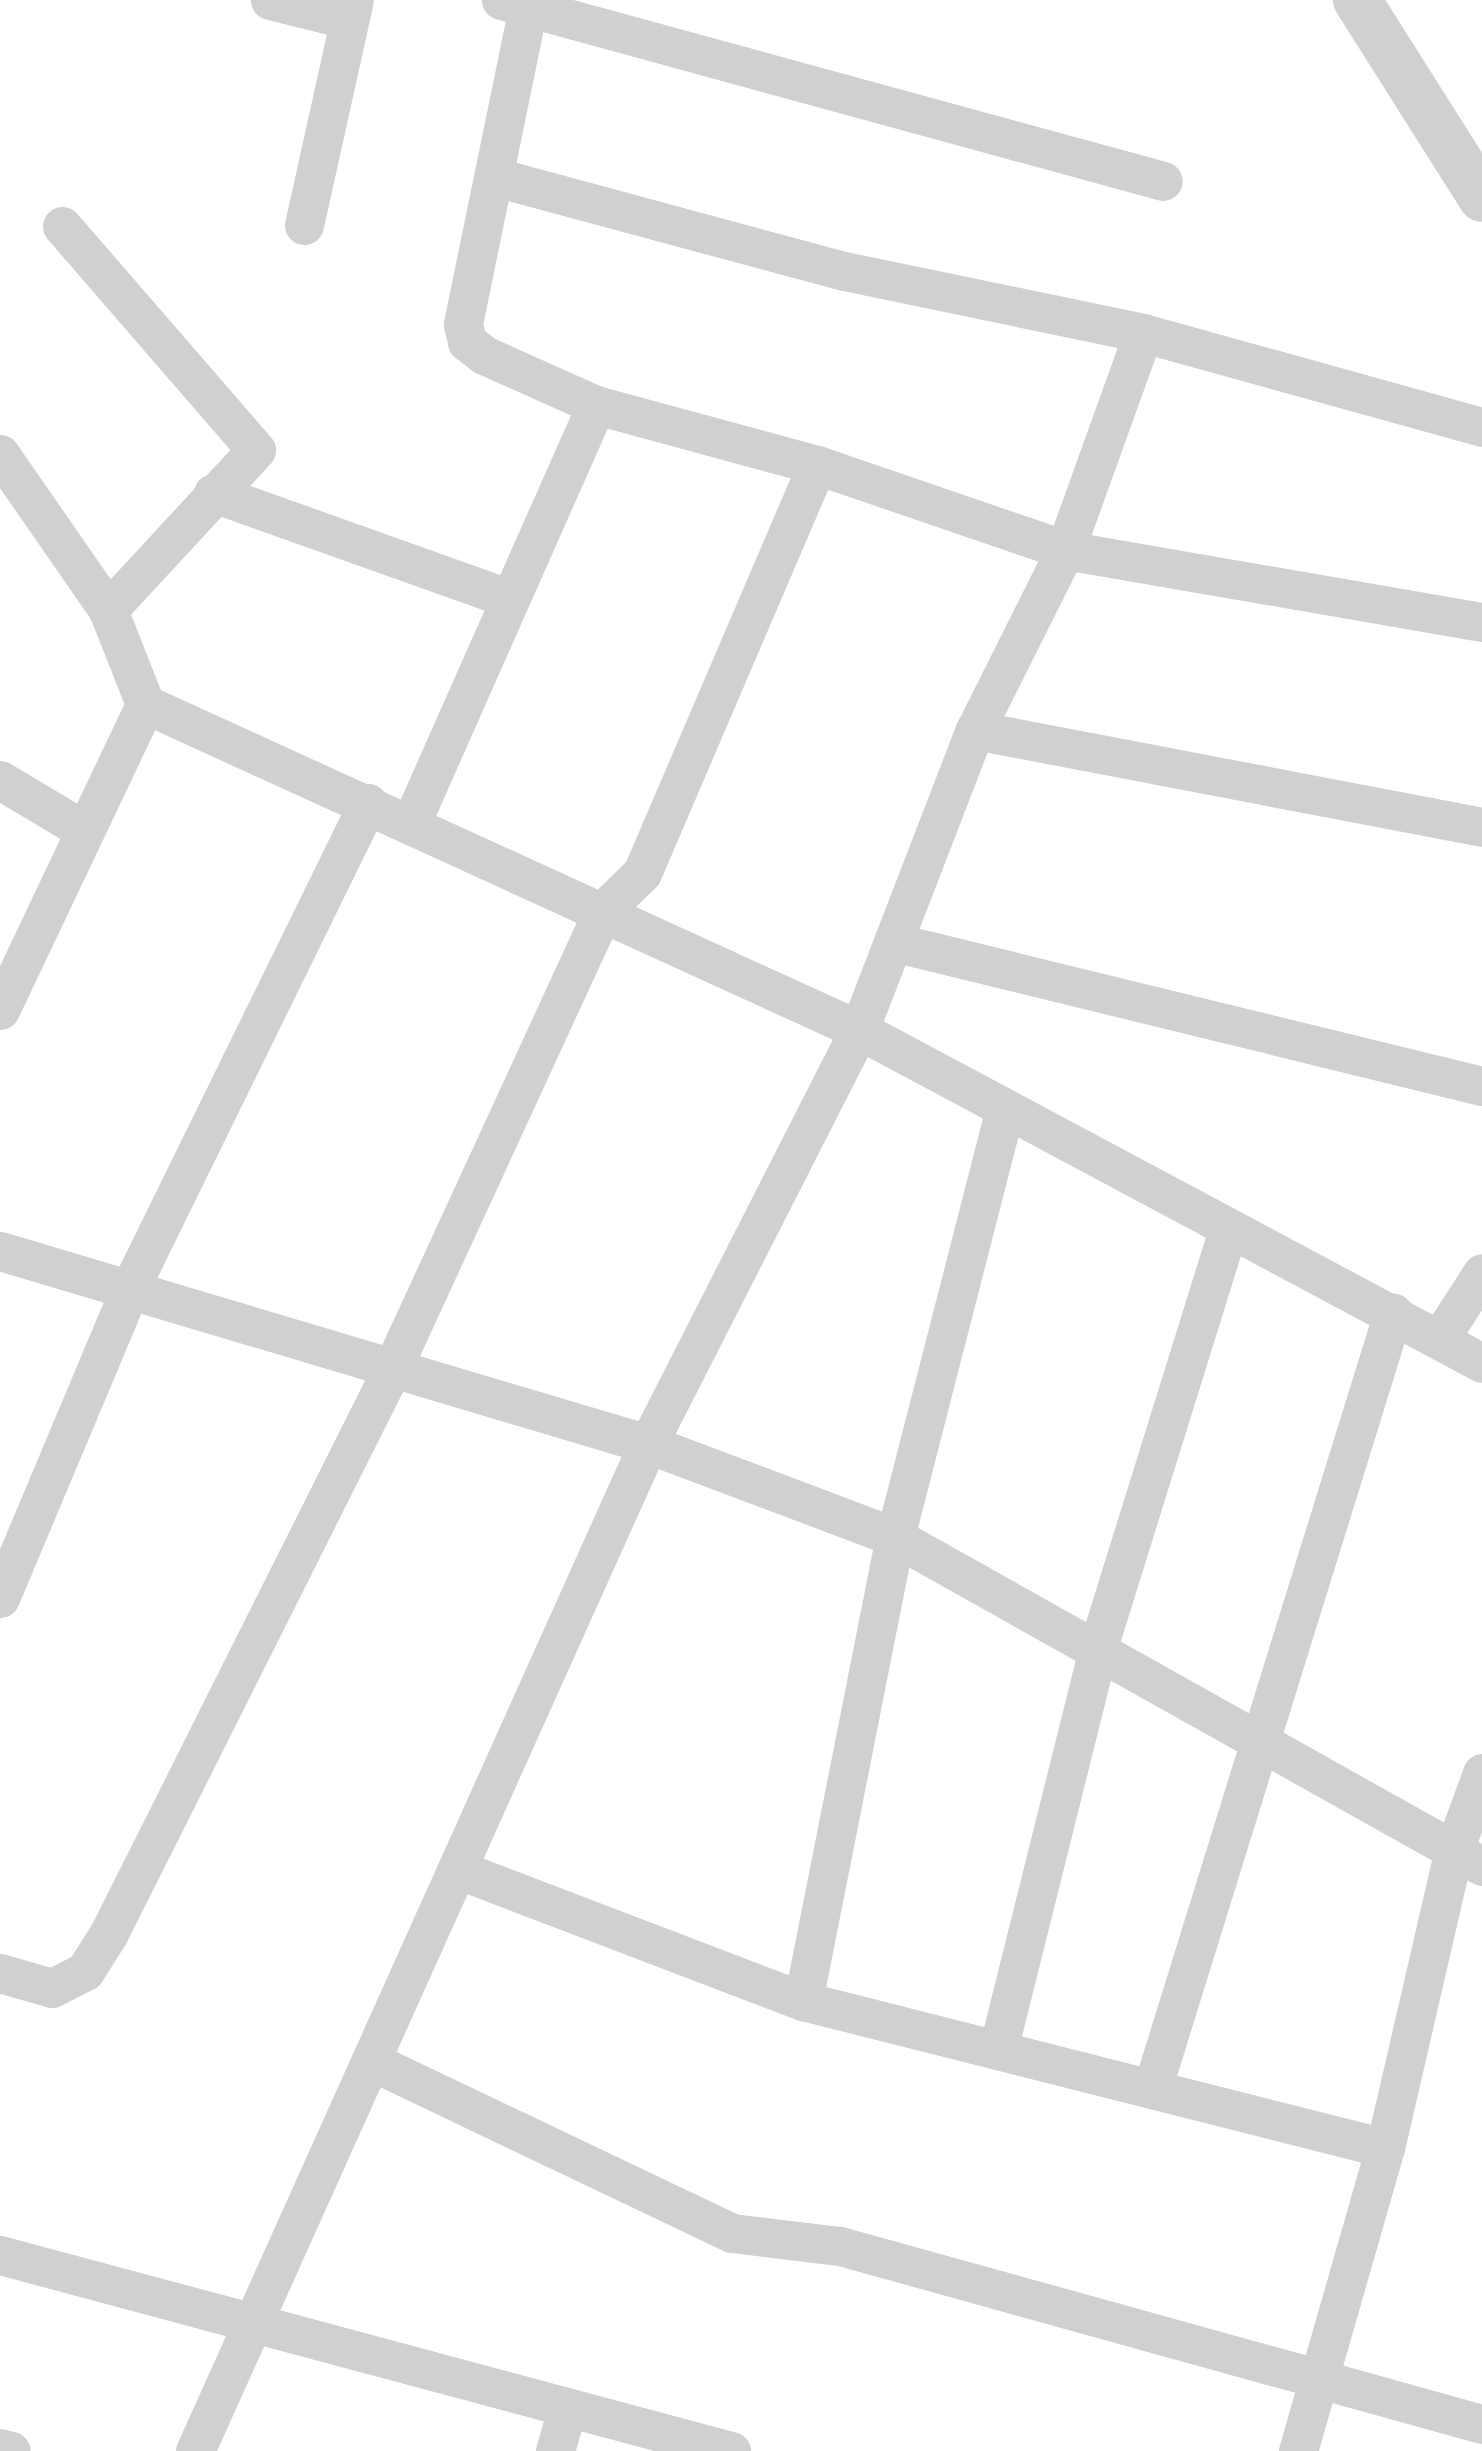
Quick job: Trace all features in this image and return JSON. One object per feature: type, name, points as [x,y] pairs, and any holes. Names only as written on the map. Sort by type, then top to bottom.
[{"type":"street","points":[[270,0],[350,10],[304,225]]},
{"type":"street","points":[[1357,0],[1482,198]]},
{"type":"street","points":[[1162,181],[515,3],[499,178],[463,324],[466,342],[596,405],[817,465],[1065,550],[1482,622]]},
{"type":"street","points":[[499,178],[844,271],[1143,333],[1482,427]]},
{"type":"street","points":[[62,226],[256,450],[108,610]]},
{"type":"street","points":[[195,2451],[648,1444],[859,1030],[975,730],[1065,550],[1143,333]]},
{"type":"street","points":[[411,824],[505,597],[596,405]]},
{"type":"street","points":[[0,1973],[52,1988],[85,1971],[391,1371],[602,911],[642,873],[817,465]]},
{"type":"street","points":[[7,474],[108,610],[145,704],[859,1030],[1482,1363]]},
{"type":"street","points":[[213,493],[505,597]]},
{"type":"street","points":[[2,1000],[145,704]]},
{"type":"street","points":[[975,730],[1482,826]]},
{"type":"street","points":[[0,780],[84,830]]},
{"type":"street","points":[[0,1598],[16,1525],[368,803]]},
{"type":"street","points":[[893,942],[1482,1087]]},
{"type":"street","points":[[803,2001],[895,1537],[1005,1109]]},
{"type":"street","points":[[998,2050],[1099,1644],[1228,1229]]},
{"type":"street","points":[[0,1252],[131,1286],[391,1371],[648,1444],[895,1537],[1099,1644],[1468,1858]]},
{"type":"street","points":[[1440,1338],[1482,1273]]},
{"type":"street","points":[[1152,2089],[1393,1313]]},
{"type":"street","points":[[1298,2451],[1468,1858],[1482,1774]]},
{"type":"street","points":[[457,1869],[803,2001],[1384,2148]]},
{"type":"street","points":[[371,2061],[732,2233],[840,2246],[1482,2424]]},
{"type":"street","points":[[0,2255],[256,2318],[567,2409],[731,2451]]},
{"type":"street","points":[[555,2451],[567,2409]]},
{"type":"street","points":[[0,2448],[11,2451]]}]
